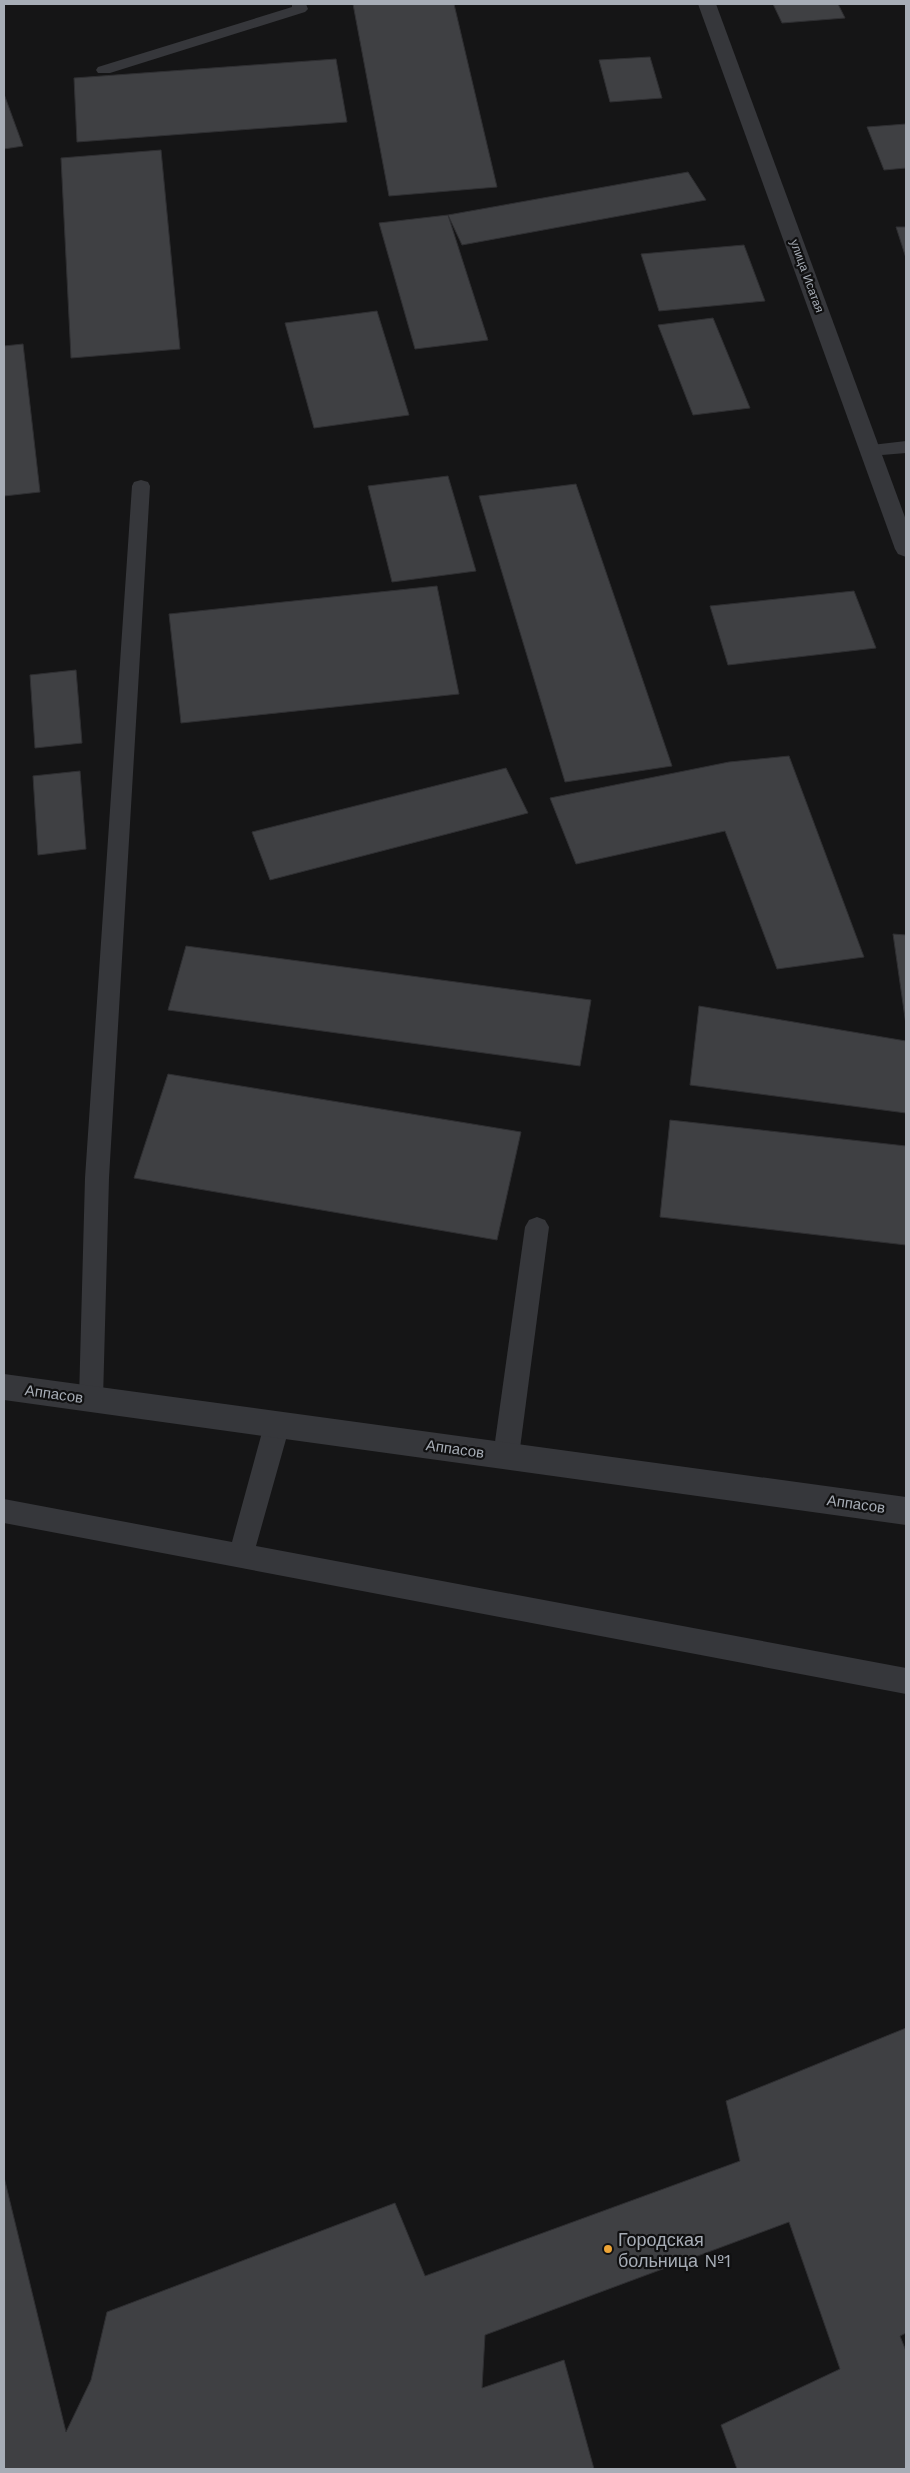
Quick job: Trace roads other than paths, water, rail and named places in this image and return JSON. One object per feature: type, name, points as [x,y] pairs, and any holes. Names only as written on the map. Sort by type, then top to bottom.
[{"type":"street","name":"улица Исатая","points":[[707,4],[906,549]]},
{"type":"street","name":"Аппасов","points":[[4,1387],[906,1511]]},
{"type":"lane","points":[[104,70],[300,9],[299,4]]},
{"type":"lane","points":[[870,450],[906,447]]},
{"type":"lane","points":[[91,1399],[98,1168],[140,486]]},
{"type":"lane","points":[[506,1456],[537,1227]]},
{"type":"lane","points":[[241,1555],[277,1425]]},
{"type":"lane","points":[[4,1510],[906,1681]]},
{"type":"place","name":"Городская больница №1","points":[[608,2249]]}]
